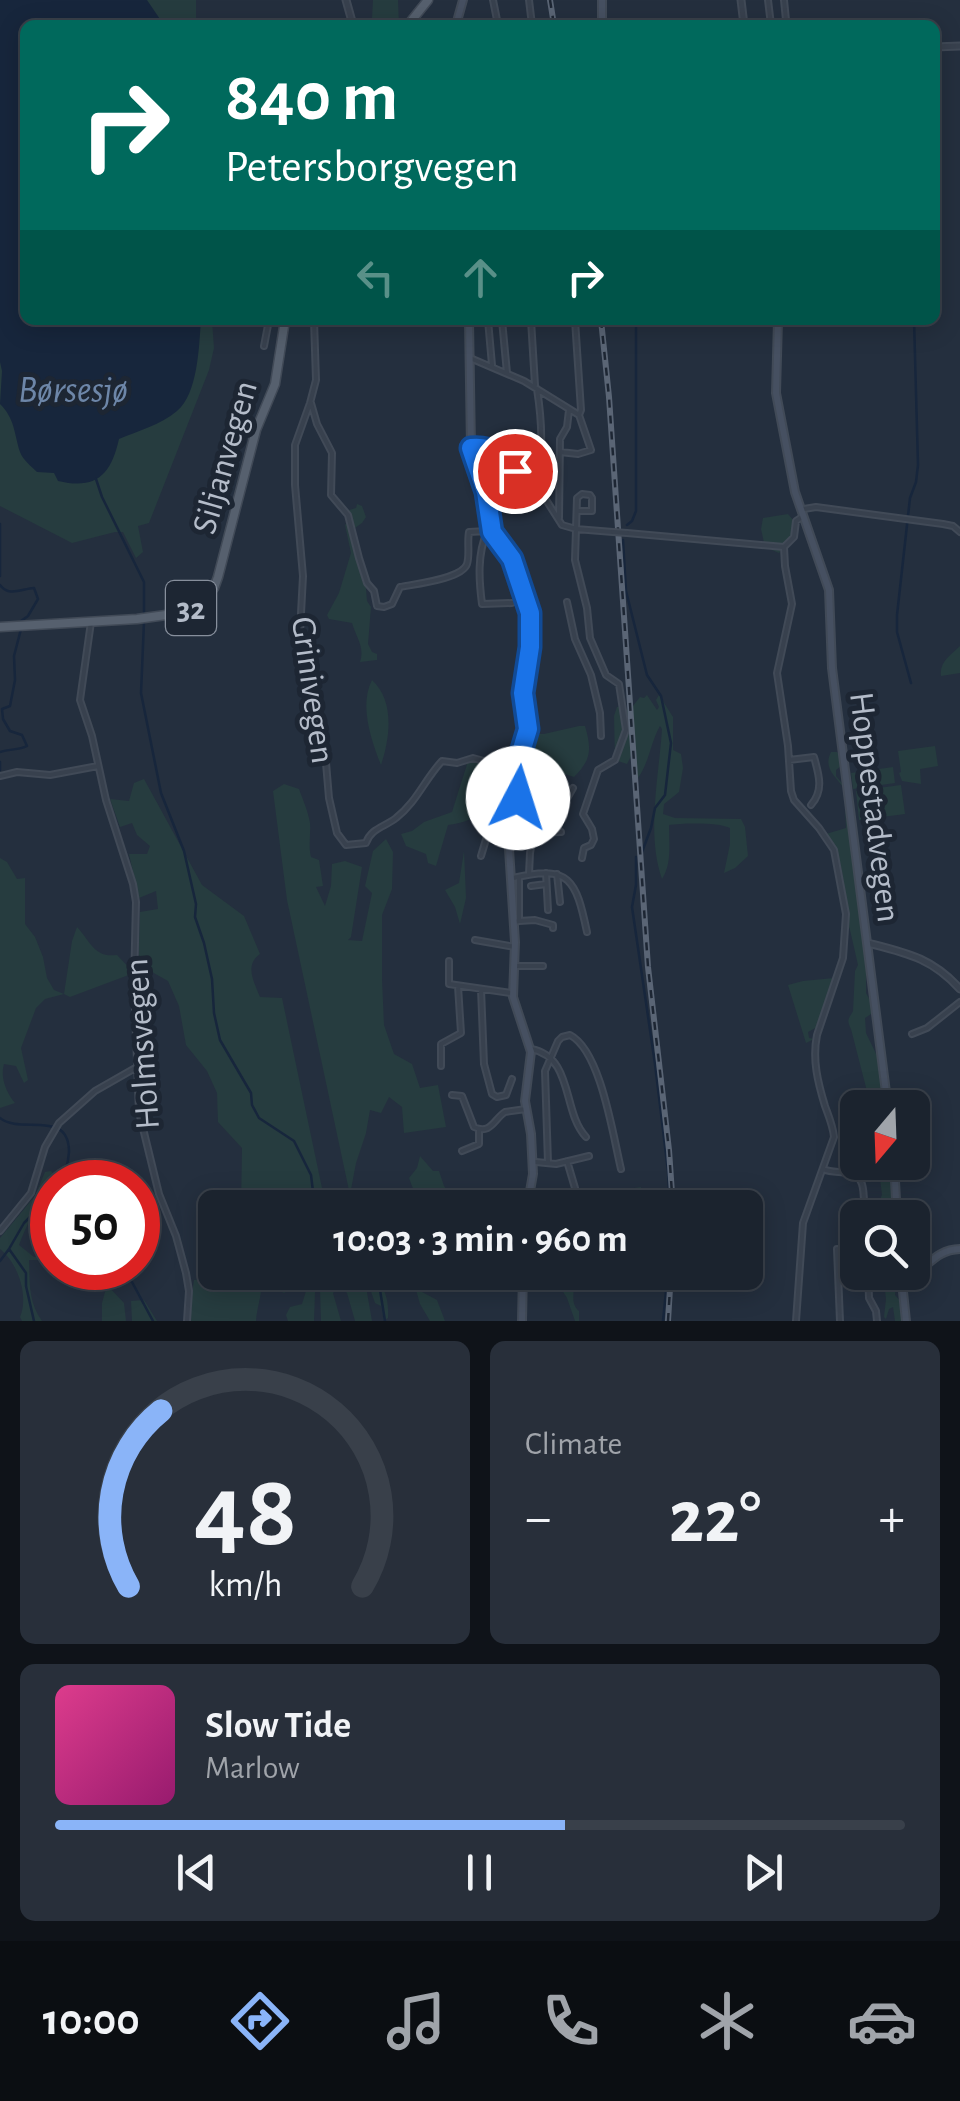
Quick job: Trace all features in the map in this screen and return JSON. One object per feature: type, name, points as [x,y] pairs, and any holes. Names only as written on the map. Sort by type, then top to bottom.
[{"type":"main road","points":[[412,20],[428,0]]},
{"type":"main road","name":"Siljanvegen","points":[[0,627],[164,616],[192,608],[210,595],[218,578],[256,430],[274,388],[285,325]]},
{"type":"main road","points":[[468,325],[471,448],[486,492],[489,530],[512,559],[530,613],[523,693],[528,729],[510,824],[509,880],[517,922],[512,994],[530,1048],[526,1109],[533,1166],[529,1190]]},
{"type":"main road","name":"Hoppestadvegen","points":[[778,325],[776,393],[801,514],[830,594],[831,659],[886,1090]]},
{"type":"main road","points":[[930,1262],[939,1253],[960,1250]]},
{"type":"main road","points":[[524,1290],[525,1319]]},
{"type":"main road","points":[[903,1290],[906,1321]]},
{"type":"street","points":[[784,0],[786,20]]},
{"type":"street","points":[[264,346],[268,325]]},
{"type":"street","name":"Grinivegen","points":[[314,325],[317,369],[295,445],[303,576],[300,632],[325,751],[329,798],[340,838],[346,845],[366,843],[370,834],[398,818],[411,804],[442,761],[520,756]]},
{"type":"street","points":[[488,325],[492,366]]},
{"type":"street","points":[[502,325],[507,373]]},
{"type":"street","points":[[529,325],[541,426],[538,472],[532,483]]},
{"type":"street","points":[[560,452],[578,454],[591,450],[579,415],[576,325]]},
{"type":"street","points":[[470,358],[536,388],[579,415]]},
{"type":"street","points":[[310,403],[332,453],[331,495],[348,515],[356,552],[376,604],[392,604],[400,587],[464,570],[469,532],[489,530],[482,546],[482,604],[512,603]]},
{"type":"street","points":[[558,521],[560,439],[568,410]]},
{"type":"street","points":[[471,448],[500,454],[541,492],[558,521],[576,529],[784,547],[792,541],[801,514],[816,507],[949,525],[960,532]]},
{"type":"street","points":[[578,512],[575,560],[588,608],[590,638],[606,675],[619,684],[626,730],[615,760],[596,774],[583,814],[594,840],[584,848],[582,858]]},
{"type":"street","points":[[784,547],[792,604],[776,673],[792,796],[834,850],[845,904],[843,958],[815,1042],[817,1079],[834,1134],[802,1223],[796,1321]]},
{"type":"street","points":[[567,602],[600,714],[601,736]]},
{"type":"street","name":"Holmsvegen","points":[[91,622],[80,700],[134,892],[137,1066],[143,1131],[186,1273],[188,1321]]},
{"type":"street","points":[[576,641],[590,638]]},
{"type":"street","points":[[789,760],[814,757],[820,785],[810,805]]},
{"type":"street","points":[[0,776],[11,772],[50,775],[98,766]]},
{"type":"street","points":[[530,874],[539,802],[554,806],[565,802],[572,788]]},
{"type":"street","points":[[481,856],[487,836],[510,824]]},
{"type":"street","points":[[535,833],[561,832]]},
{"type":"street","points":[[509,880],[546,873],[565,877],[575,888],[587,932]]},
{"type":"street","points":[[546,873],[547,908]]},
{"type":"street","points":[[557,874],[560,902]]},
{"type":"street","points":[[519,876],[517,922],[535,920],[553,924],[553,928]]},
{"type":"street","points":[[531,886],[547,884]]},
{"type":"street","points":[[474,940],[515,947]]},
{"type":"street","points":[[868,943],[916,956],[936,966],[960,989]]},
{"type":"street","points":[[449,961],[448,982],[512,994]]},
{"type":"street","points":[[514,966],[544,966]]},
{"type":"street","points":[[441,1066],[441,1044],[462,1032],[458,986]]},
{"type":"street","points":[[481,989],[484,1064],[492,1094],[504,1096],[512,1079]]},
{"type":"street","points":[[912,1034],[927,1028],[960,1002]]},
{"type":"street","points":[[548,1163],[546,1071],[558,1040],[570,1036],[580,1043],[594,1064],[621,1169]]},
{"type":"street","points":[[530,1048],[552,1058],[566,1086],[578,1128],[586,1137]]},
{"type":"street","points":[[0,1231],[34,1188],[49,1137],[59,1123],[95,1091],[137,1066]]},
{"type":"street","points":[[452,1095],[462,1096],[474,1126],[480,1129],[492,1126],[502,1113],[526,1109]]},
{"type":"street","points":[[462,1151],[479,1144],[480,1129]]},
{"type":"street","points":[[536,1162],[556,1164],[589,1156]]},
{"type":"street","points":[[567,1160],[575,1188]]},
{"type":"street","points":[[823,1170],[840,1173]]},
{"type":"street","points":[[838,1248],[840,1321]]},
{"type":"street","points":[[869,1290],[877,1321]]},
{"type":"green space","name":"Børsesjø","points":[[0,0],[196,0],[196,20],[20,20],[20,325],[212,325],[214,348],[149,523],[138,526],[143,552],[136,558],[123,532],[72,543],[0,506]]},
{"type":"green space","points":[[373,0],[398,0],[399,20],[372,18]]},
{"type":"green space","points":[[357,504],[366,517],[352,530],[371,607],[368,644],[377,654],[377,660],[360,662],[361,647],[352,623],[329,619],[327,615],[339,593],[351,553],[346,511]]},
{"type":"green space","points":[[788,514],[794,521],[791,540],[779,553],[765,547],[763,518]]},
{"type":"green space","points":[[960,646],[960,673],[941,676],[944,663]]},
{"type":"green space","points":[[372,680],[387,709],[387,743],[381,765],[366,711]]},
{"type":"green space","points":[[647,695],[657,710],[659,695],[673,717],[673,750],[681,754],[683,768],[679,792],[664,804],[663,814],[675,818],[741,819],[748,856],[724,873],[730,828],[675,824],[669,825],[669,860],[662,879],[654,824],[660,726],[638,778],[634,757],[627,764],[615,760],[617,707],[627,710]]},
{"type":"green space","points":[[585,726],[588,754],[574,777],[565,774],[552,793],[525,779],[532,734]]},
{"type":"green space","points":[[935,746],[938,766],[920,769],[921,784],[902,781],[898,751]]},
{"type":"green space","points":[[831,752],[837,752],[841,758],[836,776],[845,787],[866,952],[866,993],[872,1004],[871,1014],[865,1018],[866,1033],[880,1062],[883,1090],[867,1090],[849,1023],[858,965],[841,868],[836,849],[826,834],[846,828],[844,788],[829,767]]},
{"type":"green space","points":[[469,758],[482,761],[493,774],[488,795],[476,815],[448,825],[436,866],[428,863],[426,854],[406,846],[401,834],[452,812]]},
{"type":"green space","points":[[893,767],[895,783],[853,789],[851,773]]},
{"type":"green space","points":[[144,779],[202,885],[244,916],[260,954],[251,968],[260,997],[282,998],[322,1190],[241,1190],[242,1148],[218,1122],[217,1093],[207,1071],[186,1045],[179,1006],[168,981],[152,972],[138,973],[140,912],[158,909],[156,891],[139,898],[129,854],[147,854],[150,846],[137,835],[132,823],[120,827],[110,799],[129,801],[134,783]]},
{"type":"green space","points":[[284,784],[299,789],[310,823],[311,857],[319,860],[323,886],[316,887],[325,906],[332,864],[345,861],[362,867],[348,940],[362,941],[372,893],[365,886],[373,851],[386,839],[393,852],[392,889],[382,915],[384,1025],[394,1054],[412,1064],[420,1088],[438,1085],[446,1127],[404,1133],[402,1107],[389,1097],[381,1113],[370,1110],[351,1190],[287,900],[273,791]]},
{"type":"green space","points":[[901,785],[905,814],[859,820],[856,791]]},
{"type":"green space","points":[[464,851],[466,898],[460,924],[445,890],[459,883]]},
{"type":"green space","points":[[0,858],[17,879],[25,878],[25,924],[35,937],[47,978],[54,990],[64,994],[45,999],[36,1008],[21,1048],[28,1080],[24,1083],[16,1066],[4,1064],[5,1084],[15,1103],[0,1108]]},
{"type":"green space","points":[[77,927],[98,951],[117,955],[134,973],[70,997],[64,994]]},
{"type":"green space","points":[[834,978],[819,1026],[808,1032],[809,1038],[814,1039],[806,1043],[788,985]]},
{"type":"green space","points":[[420,1156],[433,1171],[439,1171],[447,1190],[414,1190],[409,1178]]},
{"type":"green space","points":[[880,1180],[892,1180],[893,1200],[879,1200]]},
{"type":"green space","points":[[30,1202],[30,1220],[19,1245],[30,1254],[30,1290],[42,1321],[22,1321],[20,1280],[0,1249],[0,1238]]},
{"type":"green space","points":[[194,1280],[198,1280],[198,1290],[261,1290],[256,1321],[188,1321]]},
{"type":"green space","points":[[106,1290],[112,1290],[124,1303],[126,1321],[102,1321]]},
{"type":"green space","points":[[306,1290],[318,1290],[315,1292],[314,1321],[288,1321],[290,1307],[302,1304]]},
{"type":"green space","points":[[320,1290],[335,1290],[341,1321],[321,1321]]},
{"type":"green space","points":[[345,1290],[367,1290],[372,1321],[355,1321]]},
{"type":"green space","points":[[370,1290],[384,1290],[388,1304],[388,1318],[384,1321],[381,1306],[375,1303]]},
{"type":"green space","points":[[416,1290],[437,1300],[445,1321],[430,1321]]},
{"type":"green space","points":[[562,1290],[574,1290],[579,1321],[575,1321]]},
{"type":"green space","points":[[885,1290],[895,1290],[902,1321],[895,1321],[893,1307],[884,1317]]},
{"type":"green space","points":[[144,1300],[157,1321],[132,1321],[131,1301]]},
{"type":"water","name":"Børsesjø","points":[[0,0],[147,0],[161,20],[20,20],[20,325],[200,325],[189,393],[177,411],[119,439],[111,462],[100,477],[82,483],[58,481],[54,473],[37,472],[21,455],[11,421],[0,404]]},
{"type":"waterway","points":[[627,525],[636,511],[636,325]]},
{"type":"waterway","points":[[911,683],[897,632],[897,615],[910,498],[918,465],[914,325]]},
{"type":"waterway","points":[[96,479],[144,582],[144,612]]},
{"type":"waterway","points":[[0,524],[0,576]]},
{"type":"waterway","points":[[623,540],[626,591],[647,675],[661,696],[671,743],[665,795],[655,808],[642,852]]},
{"type":"waterway","points":[[0,585],[11,591],[34,588],[38,599],[21,621]]},
{"type":"waterway","points":[[144,622],[141,693],[161,793],[184,851],[196,904],[195,917],[212,979],[220,1040],[251,1093],[259,1118],[294,1141],[311,1175],[313,1190]]},
{"type":"waterway","points":[[0,752],[27,746],[22,735],[10,731],[2,709],[10,706],[14,656],[21,629]]},
{"type":"waterway","points":[[0,762],[0,770]]},
{"type":"waterway","points":[[636,857],[632,907],[669,1190]]},
{"type":"waterway","points":[[0,1118],[9,1123],[52,1126],[61,1131],[67,1139],[68,1160]]},
{"type":"waterway","points":[[0,1261],[30,1217]]},
{"type":"waterway","points":[[9,1249],[26,1273],[34,1321]]},
{"type":"waterway","points":[[136,1290],[153,1321]]},
{"type":"waterway","points":[[380,1290],[385,1321]]},
{"type":"waterway","points":[[663,1321],[666,1290]]},
{"type":"railway","points":[[550,0],[553,20]]},
{"type":"railway","points":[[602,325],[648,967],[672,1190]]},
{"type":"railway","points":[[668,1321],[670,1290]]},
{"type":"route","points":[[515,471],[495,451],[471,448],[486,492],[492,532],[512,559],[530,613],[532,628],[523,693],[528,729],[519,759],[518,798]]}]
